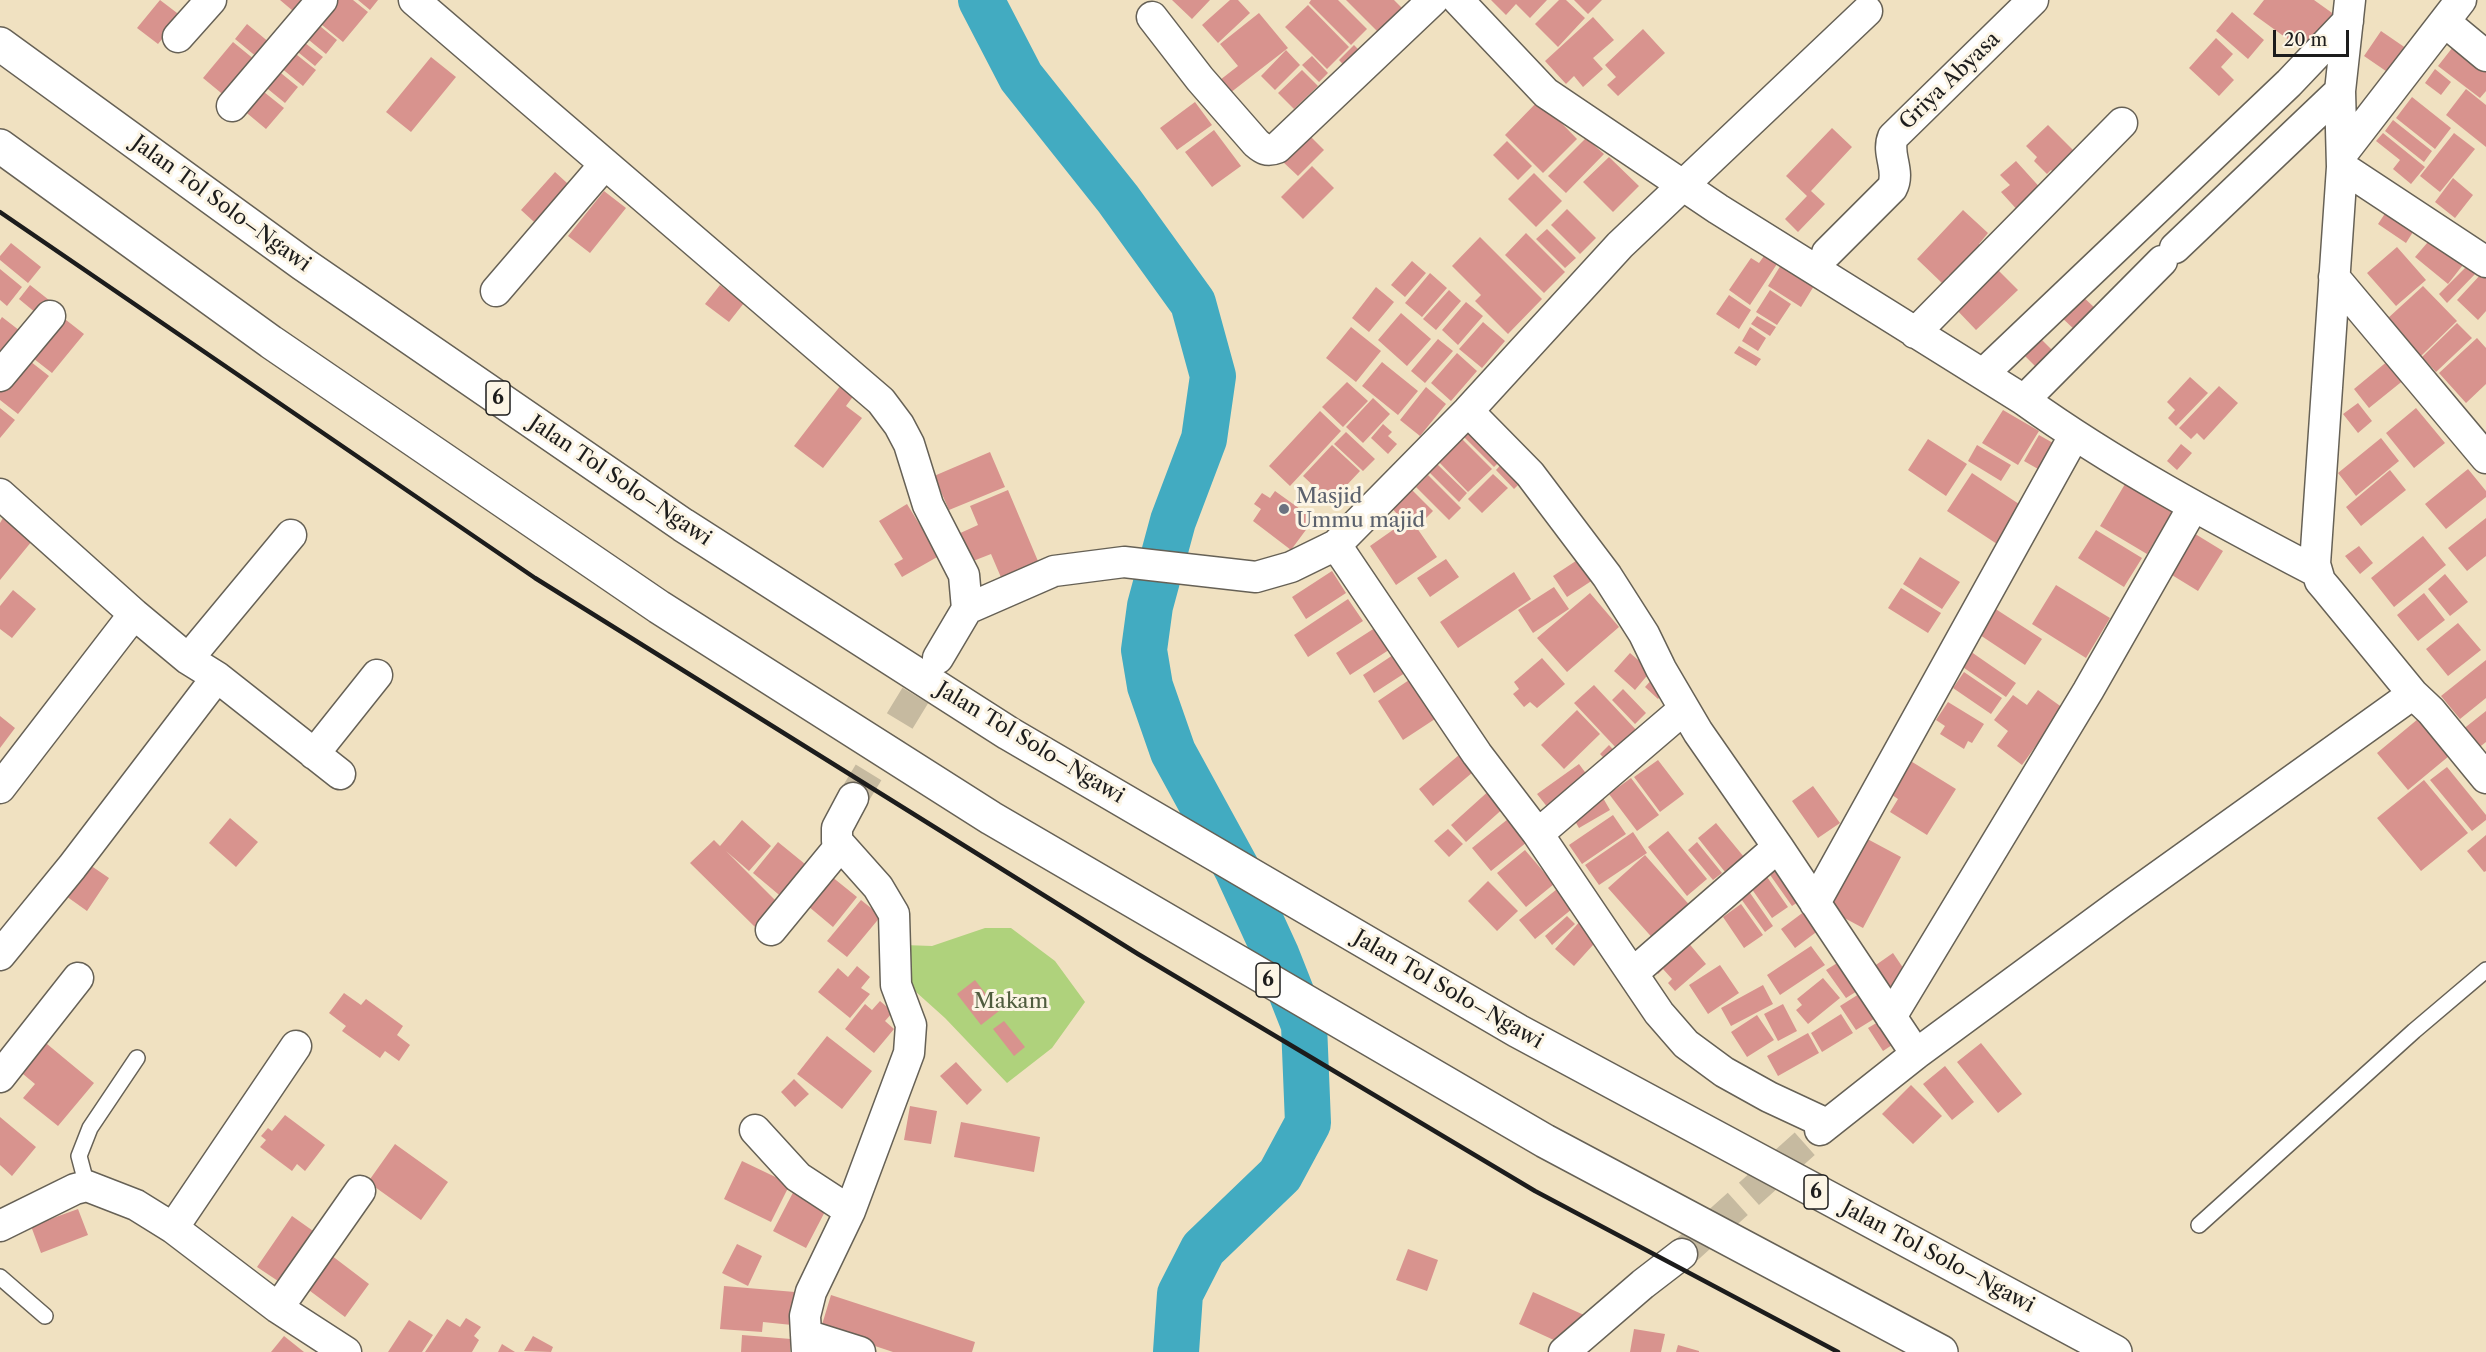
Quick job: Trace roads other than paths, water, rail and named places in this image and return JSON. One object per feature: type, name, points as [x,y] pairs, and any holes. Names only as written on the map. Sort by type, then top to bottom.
[{"type":"highway","name":"Jalan Tol Solo–Ngawi","points":[[0,44],[303,264],[683,525],[1008,733],[1518,1031],[2115,1352]]},
{"type":"highway","name":"6","points":[[0,146],[271,342],[650,601],[991,818],[1545,1141],[1941,1352]]},
{"type":"street","points":[[178,37],[211,0]]},
{"type":"street","points":[[232,106],[322,0]]},
{"type":"street","points":[[414,0],[881,401],[899,425],[909,444],[928,505],[964,575],[967,609]]},
{"type":"street","points":[[1152,17],[1200,79],[1256,143],[1271,150],[1277,148],[1433,0]]},
{"type":"street","points":[[1458,0],[1546,93],[1681,185],[2024,400],[2074,436],[2193,507],[2317,572]]},
{"type":"street","name":"Griya Abyasa","points":[[1827,253],[1892,188],[1895,178],[1891,155],[1893,137],[2033,0]]},
{"type":"street","points":[[2349,10],[2340,91],[2342,161],[2315,558],[2317,572],[2326,588],[2486,778]]},
{"type":"street","points":[[1983,374],[2289,83],[2349,10]]},
{"type":"street","points":[[938,658],[967,609],[1053,571],[1124,562],[1256,577],[1291,567],[1336,545],[1467,411],[1620,245],[1867,11]]},
{"type":"street","points":[[2342,161],[2453,11],[2486,56]]},
{"type":"street","points":[[2024,400],[2168,255],[2340,91]]},
{"type":"street","points":[[1915,333],[2122,123]]},
{"type":"street","points":[[2342,161],[2486,262]]},
{"type":"street","points":[[496,291],[605,164]]},
{"type":"street","points":[[2334,277],[2482,444]]},
{"type":"street","points":[[0,375],[50,316]]},
{"type":"street","points":[[1467,411],[1530,474],[1607,576],[1644,634],[1684,708],[1916,1054]]},
{"type":"street","points":[[1815,903],[2074,436]]},
{"type":"street","points":[[0,494],[188,659],[217,677],[339,774]]},
{"type":"street","points":[[1891,1017],[2088,691],[2193,507]]},
{"type":"street","points":[[188,659],[291,535]]},
{"type":"street","points":[[1336,545],[1477,754],[1538,834],[1659,1013],[1686,1044],[1724,1072],[1823,1127],[1916,1054],[2121,903],[2413,694]]},
{"type":"street","points":[[0,788],[134,614]]},
{"type":"street","points":[[314,754],[377,675]]},
{"type":"street","points":[[0,955],[72,867],[217,677]]},
{"type":"street","points":[[1538,834],[1684,708]]},
{"type":"street","points":[[853,798],[837,828],[837,841],[878,887],[894,914],[896,985],[911,1025],[909,1053],[850,1210],[811,1292],[805,1316],[806,1343],[860,1352]]},
{"type":"street","points":[[771,930],[840,846]]},
{"type":"street","points":[[1632,973],[1778,847]]},
{"type":"street","points":[[0,1077],[78,978]]},
{"type":"street","points":[[173,1228],[296,1046]]},
{"type":"street","points":[[755,1130],[798,1176],[850,1210]]},
{"type":"street","points":[[0,1226],[87,1186],[136,1205],[173,1228],[278,1308],[346,1352]]},
{"type":"street","points":[[278,1308],[360,1191]]},
{"type":"street","points":[[1578,1349],[1643,1284],[1682,1254]]},
{"type":"lane","points":[[2199,1225],[2414,1031],[2486,970]]},
{"type":"lane","points":[[87,1186],[79,1156],[90,1128],[137,1058]]},
{"type":"lane","points":[[0,1277],[45,1316]]},
{"type":"waterway","points":[[981,0],[1021,77],[1118,199],[1193,303],[1213,376],[1204,439],[1173,521],[1150,606],[1144,650],[1150,686],[1173,752],[1237,869],[1276,954],[1304,1025],[1308,1123],[1280,1175],[1203,1249],[1180,1294],[1176,1352]]},
{"type":"tunnel","points":[[853,798],[938,658]]},
{"type":"tunnel","points":[[1682,1254],[1820,1130]]},
{"type":"railway","points":[[0,212],[535,578],[1138,954],[1535,1191],[1838,1352]]},
{"type":"place","name":"Masjid Ummu majid","points":[[1284,509]]},
{"type":"park label","name":"Makam","points":[[1011,1002]]}]
